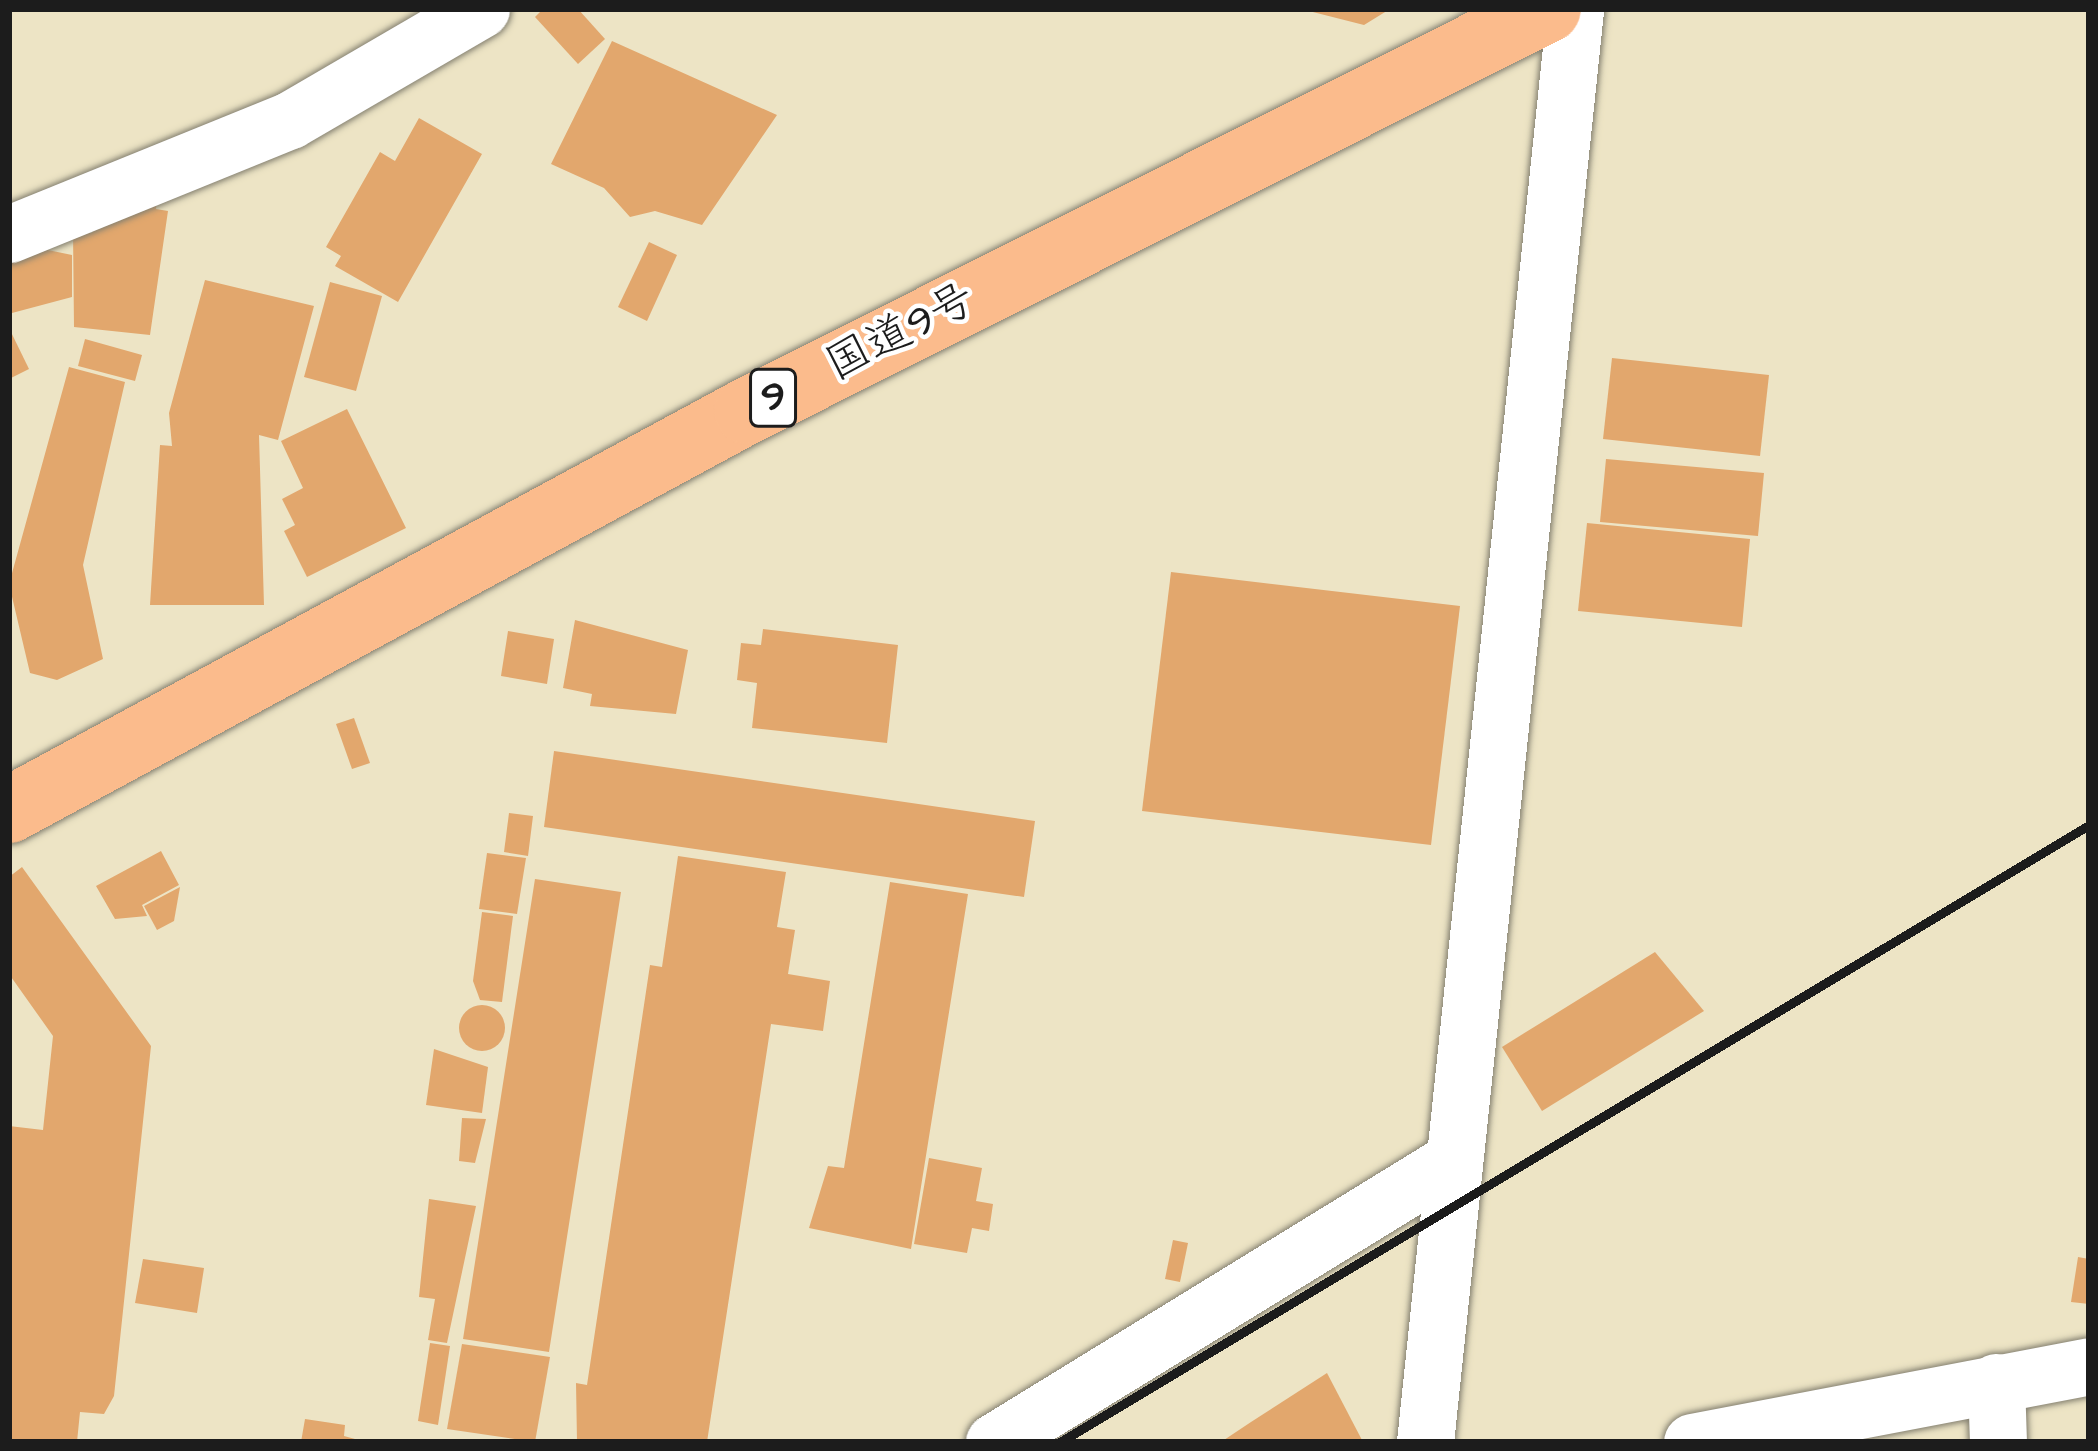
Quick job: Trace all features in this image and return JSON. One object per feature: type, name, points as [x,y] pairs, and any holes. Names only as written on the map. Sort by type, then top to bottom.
[{"type":"highway","name":"国道9号","points":[[9,810],[747,411],[1548,9]]},
{"type":"street","points":[[9,235],[290,120],[481,9]]},
{"type":"street","points":[[1425,1442],[1450,1162],[1575,9]]},
{"type":"street","points":[[994,1442],[1450,1162]]},
{"type":"street","points":[[1692,1442],[2089,1366]]},
{"type":"street","points":[[1996,1382],[1998,1442]]},
{"type":"building","points":[[543,9],[578,9],[605,39],[578,64],[535,17]]},
{"type":"building","points":[[1301,9],[1390,9],[1364,25]]},
{"type":"building","points":[[612,41],[777,115],[702,225],[655,211],[630,217],[604,188],[551,164]]},
{"type":"building","points":[[419,118],[482,154],[398,302],[335,266],[341,256],[326,247],[380,152],[395,161]]},
{"type":"building","points":[[159,181],[156,209],[168,211],[150,335],[74,327],[73,231],[92,233],[94,216]]},
{"type":"building","points":[[9,242],[72,255],[72,297],[12,313]]},
{"type":"building","points":[[649,242],[677,255],[647,321],[618,307]]},
{"type":"building","points":[[205,280],[314,306],[278,440],[259,435],[264,605],[150,605],[160,445],[172,446],[169,413]]},
{"type":"building","points":[[330,282],[382,296],[356,391],[304,377]]},
{"type":"building","points":[[9,328],[29,369],[9,379]]},
{"type":"building","points":[[85,339],[142,355],[135,381],[78,366]]},
{"type":"building","points":[[1612,358],[1769,375],[1760,456],[1603,439]]},
{"type":"building","points":[[69,367],[125,382],[83,565],[103,659],[57,680],[30,673],[9,584]]},
{"type":"building","points":[[347,409],[406,528],[307,577],[284,531],[295,525],[282,499],[303,488],[281,441]]},
{"type":"building","points":[[1606,459],[1764,473],[1758,536],[1600,522]]},
{"type":"building","points":[[1587,523],[1750,539],[1742,627],[1578,611]]},
{"type":"building","points":[[1171,572],[1460,606],[1431,845],[1142,811]]},
{"type":"building","points":[[575,620],[688,650],[676,714],[590,706],[592,694],[563,688]]},
{"type":"building","points":[[763,629],[898,645],[887,743],[752,728],[757,683],[737,680],[741,643],[761,645]]},
{"type":"building","points":[[508,631],[554,639],[547,684],[501,676]]},
{"type":"building","points":[[354,718],[370,763],[352,769],[336,724]]},
{"type":"building","points":[[554,751],[1035,821],[1024,897],[544,827]]},
{"type":"building","points":[[509,813],[533,816],[528,856],[504,852]]},
{"type":"building","points":[[161,851],[179,885],[142,905],[147,916],[115,919],[96,886]]},
{"type":"building","points":[[487,853],[526,858],[517,914],[479,909]]},
{"type":"building","points":[[678,856],[786,872],[777,927],[795,930],[788,974],[830,981],[823,1031],[771,1024],[707,1442],[577,1442],[576,1383],[587,1385],[650,965],[662,967]]},
{"type":"building","points":[[22,867],[151,1046],[114,1396],[104,1414],[80,1412],[77,1442],[9,1442],[9,1126],[43,1130],[53,1036],[9,974],[9,877]]},
{"type":"building","points":[[535,879],[621,892],[549,1352],[463,1339]]},
{"type":"building","points":[[890,882],[968,894],[911,1249],[809,1228],[828,1166],[844,1168]]},
{"type":"building","points":[[180,887],[174,921],[157,930],[144,906]]},
{"type":"building","points":[[482,912],[513,916],[502,1002],[480,1000],[473,981]]},
{"type":"building","points":[[1655,952],[1704,1011],[1542,1111],[1502,1047]]},
{"type":"building","points":[[482,1005],[499,1011],[505,1028],[499,1045],[482,1051],[465,1045],[459,1028],[465,1011]]},
{"type":"building","points":[[434,1049],[488,1067],[482,1113],[426,1105]]},
{"type":"building","points":[[462,1118],[486,1119],[475,1163],[459,1161]]},
{"type":"building","points":[[929,1158],[982,1168],[976,1201],[993,1204],[989,1231],[972,1228],[967,1253],[914,1244]]},
{"type":"building","points":[[429,1199],[476,1206],[447,1343],[428,1340],[435,1299],[419,1297]]},
{"type":"building","points":[[1173,1240],[1188,1243],[1180,1282],[1165,1279]]},
{"type":"building","points":[[2078,1257],[2089,1259],[2089,1304],[2071,1302]]},
{"type":"building","points":[[143,1259],[204,1268],[197,1313],[135,1303]]},
{"type":"building","points":[[430,1343],[450,1346],[438,1425],[418,1421]]},
{"type":"building","points":[[462,1344],[550,1357],[535,1442],[447,1429]]},
{"type":"building","points":[[1327,1373],[1363,1442],[1221,1442],[1251,1422]]},
{"type":"building","points":[[305,1419],[345,1425],[344,1436],[366,1442],[301,1442]]},
{"type":"railway","points":[[1060,1442],[2089,825]]}]
